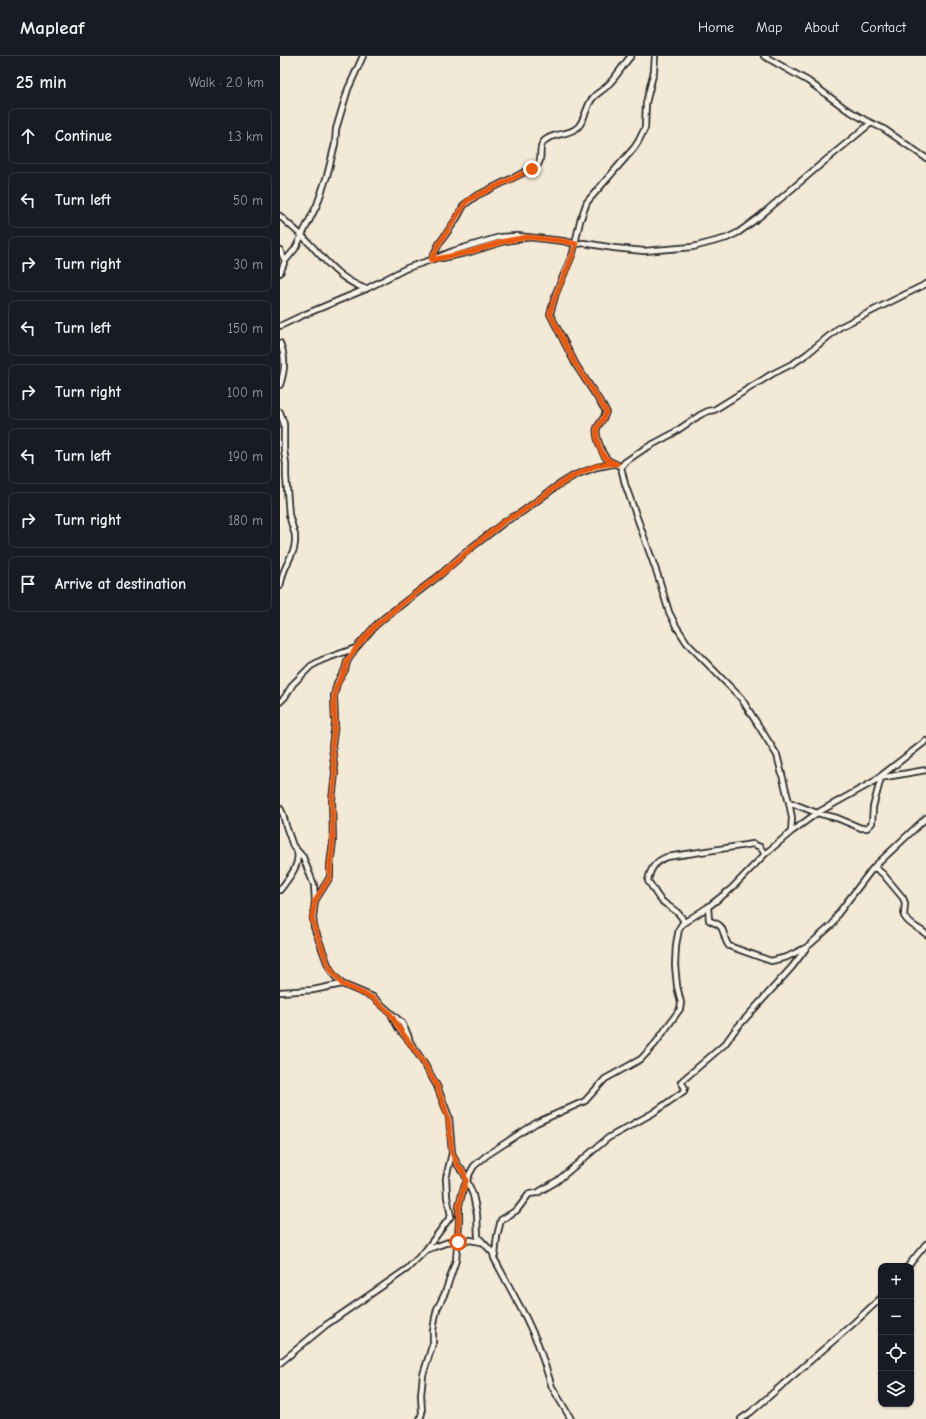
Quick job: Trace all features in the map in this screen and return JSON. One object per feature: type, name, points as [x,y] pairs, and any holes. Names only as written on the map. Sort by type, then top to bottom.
[{"type":"street","points":[[280,272],[285,261],[295,249],[317,205],[327,176],[335,144],[336,129],[351,82],[363,56]]},
{"type":"street","points":[[431,260],[439,244],[467,201],[537,166],[540,161],[540,148],[543,141],[553,136],[568,133],[579,126],[592,98],[608,86],[631,56]]},
{"type":"street","points":[[655,56],[654,71],[646,103],[645,128],[634,148],[587,202],[580,221],[576,244],[556,293],[550,314],[576,365],[606,411],[605,417],[597,429],[604,455],[609,461],[619,466],[673,620],[687,643],[736,693],[753,716],[777,755],[792,818],[791,832]]},
{"type":"street","points":[[764,56],[808,80],[846,109],[893,134],[926,158]]},
{"type":"street","points":[[280,326],[366,289],[407,268],[453,251],[500,237],[518,236],[644,251],[693,247],[727,238],[739,232],[759,217],[871,123]]},
{"type":"street","points":[[280,216],[341,275],[354,284],[366,289]]},
{"type":"street","points":[[280,250],[285,261]]},
{"type":"street","points":[[315,901],[330,877],[333,841],[332,800],[335,773],[332,746],[335,724],[334,696],[337,683],[345,670],[347,662],[356,648],[375,626],[434,580],[506,520],[522,512],[557,486],[575,475],[596,466],[608,464],[619,466],[700,415],[714,410],[772,374],[803,357],[840,327],[926,284]]},
{"type":"street","points":[[280,343],[285,360],[284,372],[280,385]]},
{"type":"street","points":[[280,412],[284,424],[288,515],[295,535],[295,542],[294,549],[284,571],[280,586]]},
{"type":"street","points":[[280,702],[293,684],[311,666],[326,658],[356,648]]},
{"type":"street","points":[[873,782],[926,741]]},
{"type":"street","points":[[420,1419],[422,1413],[421,1395],[423,1375],[434,1343],[433,1331],[435,1314],[446,1293],[456,1260],[459,1206],[466,1181],[474,1166],[487,1155],[536,1123],[585,1101],[605,1079],[617,1071],[635,1063],[655,1044],[680,1009],[681,1003],[676,986],[676,945],[679,929],[684,922],[708,907],[731,889],[765,854],[817,813],[881,778],[926,770]]},
{"type":"street","points":[[789,802],[817,813],[837,818],[861,828],[867,828],[872,823],[873,807],[881,778]]},
{"type":"street","points":[[280,808],[293,846],[298,852],[297,864]]},
{"type":"street","points":[[494,1258],[501,1220],[518,1210],[529,1194],[537,1193],[561,1178],[608,1138],[653,1113],[676,1095],[684,1091],[683,1080],[725,1044],[735,1030],[792,967],[807,947],[833,924],[837,915],[872,868],[926,818]]},
{"type":"street","points":[[684,922],[676,910],[659,899],[648,881],[651,870],[657,862],[667,856],[754,844],[760,847],[765,854]]},
{"type":"street","points":[[293,846],[303,857],[314,885],[315,901],[312,918],[328,965],[342,984],[373,998],[402,1023],[410,1042],[431,1073],[443,1099],[448,1117],[452,1153],[457,1164],[464,1173],[473,1195],[477,1214],[478,1237],[481,1242],[494,1253],[494,1258],[538,1344],[552,1387],[571,1419]]},
{"type":"street","points":[[280,890],[303,857]]},
{"type":"street","points":[[872,868],[877,869],[884,874],[903,898],[905,903],[904,916],[906,920],[926,934]]},
{"type":"street","points":[[708,907],[709,920],[721,928],[726,942],[732,947],[744,950],[771,961],[787,957],[807,947]]},
{"type":"street","points":[[280,992],[313,990],[342,984]]},
{"type":"street","points":[[280,1363],[326,1325],[407,1269],[424,1251],[451,1216],[447,1197],[446,1178],[452,1153]]},
{"type":"street","points":[[424,1251],[454,1240],[458,1242],[470,1240],[481,1242]]},
{"type":"street","points":[[910,1263],[926,1244]]},
{"type":"street","points":[[741,1419],[763,1402],[880,1299]]},
{"type":"route","points":[[458,1242],[459,1206],[466,1181],[464,1173],[457,1164],[452,1153],[452,1142],[447,1110],[437,1086],[431,1073],[402,1033],[390,1013],[373,998],[342,984],[334,974],[328,965],[318,940],[312,918],[315,901],[324,884],[330,877],[333,841],[332,792],[335,773],[332,755],[335,724],[334,696],[337,683],[344,673],[347,662],[356,648],[384,618],[428,585],[506,520],[522,512],[557,486],[575,475],[596,466],[617,464],[609,461],[604,455],[600,447],[597,433],[597,429],[605,417],[606,411],[576,365],[551,319],[550,314],[556,293],[576,244],[528,237],[505,241],[470,252],[431,260],[439,244],[455,222],[467,201],[532,169]]}]
